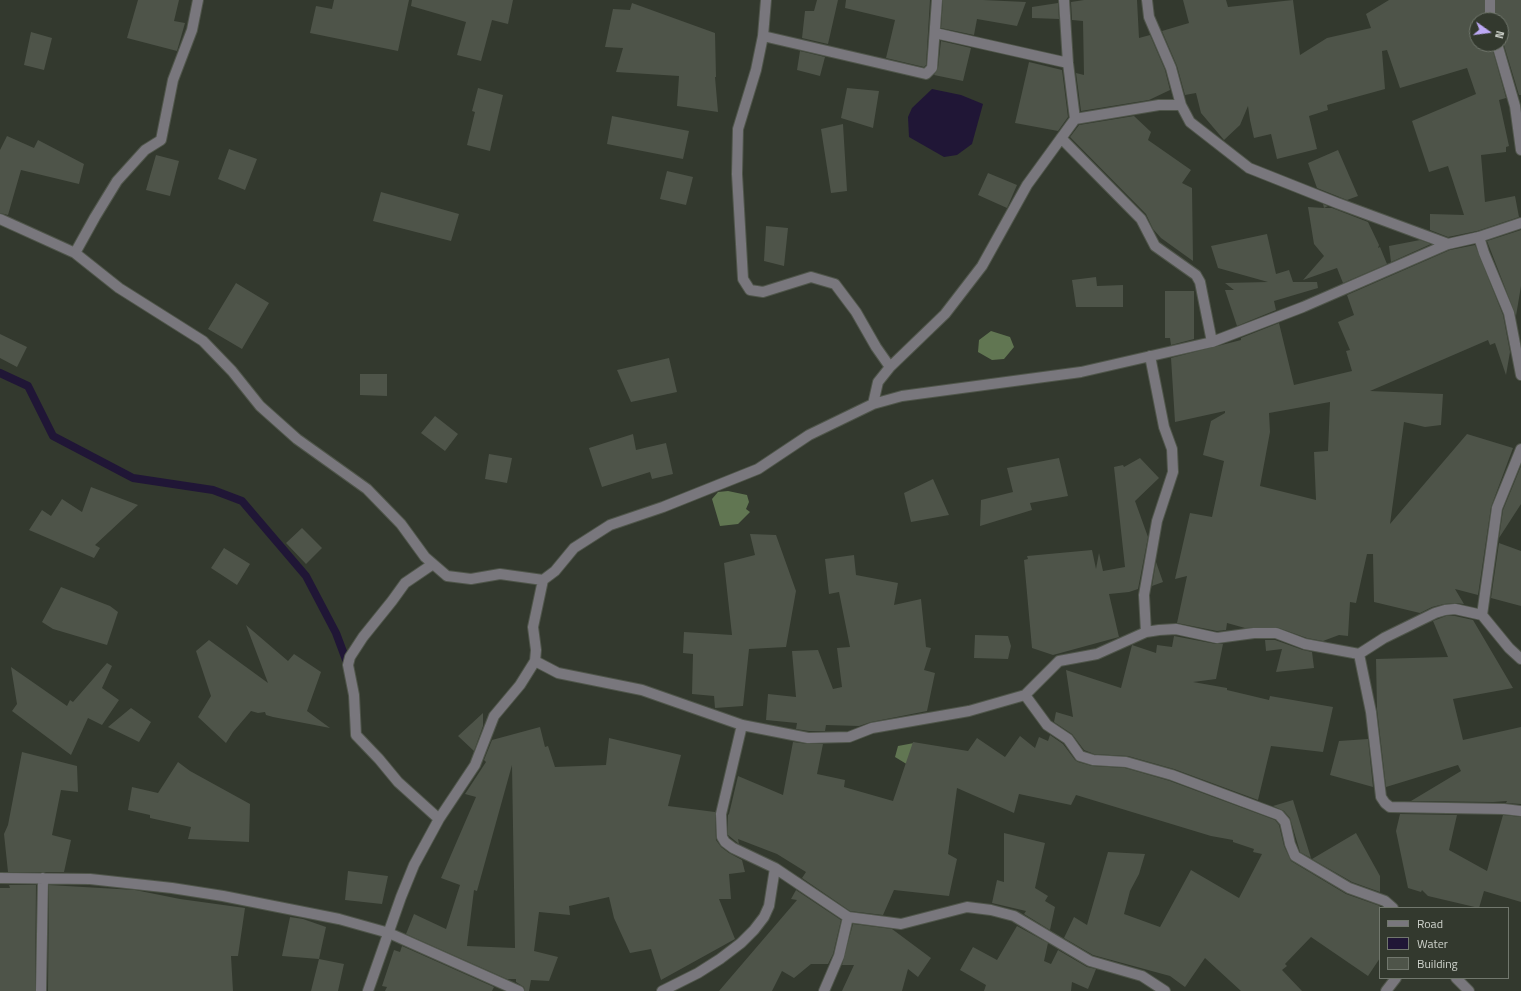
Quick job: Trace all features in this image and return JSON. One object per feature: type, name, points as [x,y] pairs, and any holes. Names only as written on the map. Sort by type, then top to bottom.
[{"type":"street","points":[[75,253],[117,181],[145,150],[161,140],[173,80],[192,30],[198,0]]},
{"type":"street","points":[[766,0],[763,36],[756,70],[738,129],[737,174],[743,278],[750,290],[763,292],[811,277],[835,284],[856,312],[890,367]]},
{"type":"street","points":[[763,36],[926,74],[932,68],[937,0]]},
{"type":"street","points":[[1064,0],[1068,63],[1076,119]]},
{"type":"street","points":[[1147,0],[1149,17],[1171,68],[1181,105],[1190,122],[1250,168],[1337,203],[1448,244]]},
{"type":"street","points":[[1490,0],[1490,12]]},
{"type":"street","points":[[935,33],[1068,63]]},
{"type":"street","points":[[1499,52],[1515,106],[1521,150]]},
{"type":"street","points":[[873,404],[878,382],[890,367],[945,314],[982,266],[1027,185],[1060,138],[1076,119],[1159,105],[1181,105]]},
{"type":"street","points":[[1060,138],[1141,218],[1155,246],[1196,275],[1200,282],[1212,342]]},
{"type":"street","points":[[0,219],[75,253],[119,288],[203,341],[232,371],[260,406],[297,439],[367,489],[401,524],[425,557],[447,576],[471,579],[500,574],[543,580]]},
{"type":"street","points":[[368,991],[377,962],[414,865],[439,819],[475,765],[494,716],[520,685],[535,661],[536,650],[534,627],[543,580],[555,571],[574,548],[610,525],[663,507],[758,469],[809,436],[873,404],[902,396],[1081,372],[1212,342],[1303,307],[1448,244],[1479,237],[1521,222]]},
{"type":"street","points":[[1479,237],[1484,253],[1509,313],[1521,375]]},
{"type":"street","points":[[1146,632],[1144,595],[1157,521],[1173,472],[1172,449],[1164,427],[1150,356]]},
{"type":"street","points":[[1482,615],[1496,508],[1521,449]]},
{"type":"street","points":[[433,564],[405,583],[363,637],[350,658],[348,665],[354,695],[356,735],[398,782],[439,819]]},
{"type":"street","points":[[535,661],[558,673],[642,690],[742,725],[808,738],[848,737],[872,728],[969,711],[1025,695],[1059,661],[1097,654],[1146,632],[1176,629],[1217,638],[1254,633],[1276,633],[1305,644],[1359,654],[1384,638],[1444,610],[1456,609],[1482,615],[1509,648],[1521,659]]},
{"type":"street","points":[[1359,654],[1371,712],[1381,797],[1385,803],[1390,807],[1504,809],[1521,811]]},
{"type":"street","points":[[1025,695],[1047,725],[1068,739],[1080,756],[1093,760],[1126,762],[1172,775],[1279,815],[1285,822],[1290,844],[1295,856],[1349,888],[1385,901],[1392,907]]},
{"type":"street","points":[[742,725],[721,814],[722,836],[725,842],[733,848],[775,868],[848,917],[901,924],[967,907],[991,910],[1014,916],[1090,961],[1142,976],[1164,991]]},
{"type":"street","points":[[662,991],[698,973],[720,959],[741,943],[754,930],[764,917],[769,906],[775,868]]},
{"type":"street","points":[[0,878],[90,879],[172,888],[223,896],[339,919],[389,933],[519,991]]},
{"type":"street","points":[[41,991],[43,878]]},
{"type":"street","points":[[824,991],[839,956],[848,917]]},
{"type":"street","points":[[1386,991],[1395,979]]},
{"type":"street","points":[[1457,979],[1469,991]]},
{"type":"green space","points":[[991,331],[1010,337],[1014,347],[1004,359],[992,360],[978,352],[979,340]]},
{"type":"green space","points":[[728,491],[747,495],[749,502],[746,509],[750,512],[738,524],[720,526],[712,499],[718,492]]},
{"type":"green space","points":[[914,743],[918,771],[895,757],[898,746]]},
{"type":"water","points":[[932,89],[961,95],[983,104],[972,144],[957,155],[944,157],[909,137],[908,117],[912,108]]},
{"type":"building","points":[[138,0],[179,0],[174,21],[185,23],[177,51],[127,38]]},
{"type":"building","points":[[334,0],[409,0],[398,51],[310,33],[316,6],[332,9]]},
{"type":"building","points":[[412,0],[513,0],[508,24],[492,20],[481,61],[457,55],[466,22],[411,6]]},
{"type":"building","points":[[817,0],[838,0],[828,44],[802,38],[805,11],[814,11]]},
{"type":"building","points":[[846,0],[930,0],[926,65],[924,67],[886,58],[895,20],[845,8]]},
{"type":"building","points":[[943,0],[1026,2],[1017,26],[977,19],[974,35],[941,28]]},
{"type":"building","points":[[1084,0],[1137,0],[1139,38],[1150,35],[1165,70],[1170,90],[1149,100],[1081,111],[1076,73],[1084,75],[1083,21],[1072,20],[1071,2]]},
{"type":"building","points":[[1183,0],[1226,0],[1228,7],[1293,0],[1300,55],[1327,38],[1371,28],[1366,14],[1389,0],[1484,0],[1484,12],[1469,12],[1469,52],[1493,52],[1506,98],[1499,100],[1509,146],[1506,147],[1506,152],[1481,155],[1485,202],[1515,196],[1519,217],[1477,231],[1448,237],[1430,230],[1430,214],[1464,215],[1448,166],[1429,172],[1412,121],[1476,94],[1467,68],[1400,88],[1387,50],[1382,51],[1385,89],[1327,105],[1328,110],[1309,116],[1317,149],[1277,159],[1271,134],[1254,138],[1248,106],[1240,125],[1224,140],[1201,113],[1196,93],[1185,95],[1177,66],[1162,31],[1189,23]]},
{"type":"building","points":[[1496,0],[1521,0],[1521,95],[1519,95],[1506,52],[1509,52],[1509,12],[1496,12]]},
{"type":"building","points":[[632,3],[715,33],[715,77],[718,112],[677,106],[679,76],[616,72],[623,48],[605,47],[613,9],[630,10]]},
{"type":"building","points":[[1058,3],[1059,19],[1032,18],[1032,7]]},
{"type":"building","points":[[31,32],[52,38],[44,70],[24,65]]},
{"type":"building","points":[[941,41],[971,48],[963,81],[934,75],[938,68]]},
{"type":"building","points":[[800,51],[825,57],[820,76],[797,70]]},
{"type":"building","points":[[1029,62],[1062,70],[1068,117],[1058,131],[1015,123]]},
{"type":"building","points":[[478,88],[503,95],[490,151],[467,145],[475,112],[472,111]]},
{"type":"building","points":[[847,88],[879,91],[873,128],[841,118]]},
{"type":"building","points":[[612,116],[689,131],[683,159],[607,144]]},
{"type":"building","points":[[1134,116],[1151,132],[1148,140],[1191,170],[1182,183],[1192,188],[1193,261],[1161,238],[1153,229],[1146,214],[1070,137],[1079,125]]},
{"type":"building","points":[[843,124],[847,191],[831,193],[821,129]]},
{"type":"building","points":[[7,136],[34,148],[38,140],[84,164],[79,184],[21,170],[8,215],[0,213],[0,150]]},
{"type":"building","points":[[229,149],[257,159],[245,190],[218,179]]},
{"type":"building","points":[[1338,150],[1358,196],[1347,200],[1317,188],[1308,163]]},
{"type":"building","points":[[156,155],[179,161],[170,196],[146,190]]},
{"type":"building","points":[[667,171],[693,177],[686,205],[660,199]]},
{"type":"building","points":[[988,173],[1017,185],[1007,208],[978,195]]},
{"type":"building","points":[[381,192],[459,214],[451,241],[373,221]]},
{"type":"building","points":[[1308,207],[1332,208],[1368,222],[1379,245],[1378,248],[1380,247],[1387,264],[1343,283],[1337,268],[1303,280],[1324,256],[1314,244]]},
{"type":"building","points":[[766,226],[788,228],[784,266],[764,261]]},
{"type":"building","points":[[1521,230],[1521,286],[1516,316],[1487,241]]},
{"type":"building","points":[[1267,234],[1276,274],[1289,270],[1293,282],[1317,282],[1318,288],[1274,301],[1276,310],[1237,326],[1225,290],[1234,290],[1225,283],[1268,282],[1218,268],[1211,246]]},
{"type":"building","points":[[1420,240],[1431,244],[1391,262],[1389,246]]},
{"type":"building","points":[[1475,245],[1503,315],[1510,352],[1506,375],[1495,343],[1490,345],[1488,340],[1370,391],[1443,394],[1441,425],[1425,427],[1404,422],[1390,524],[1467,434],[1513,448],[1491,507],[1478,595],[1455,589],[1464,604],[1444,604],[1432,607],[1420,613],[1374,602],[1373,554],[1367,554],[1356,603],[1350,602],[1348,636],[1339,635],[1323,641],[1307,638],[1276,627],[1245,628],[1227,623],[1226,630],[1217,631],[1177,623],[1187,576],[1175,579],[1190,513],[1212,517],[1224,461],[1203,455],[1211,421],[1225,413],[1225,411],[1175,422],[1171,358],[1241,340],[1241,338],[1279,323],[1294,385],[1352,371],[1346,351],[1350,350],[1338,322],[1354,315],[1347,295],[1450,250]],"holes":[[[1330,402],[1328,451],[1314,452],[1316,500],[1260,486],[1270,432],[1269,413]]]},
{"type":"building","points":[[1096,277],[1097,286],[1123,285],[1123,307],[1076,307],[1072,280]]},
{"type":"building","points":[[236,283],[269,303],[242,349],[208,329]]},
{"type":"building","points":[[1165,291],[1194,291],[1194,339],[1171,345],[1170,338],[1165,338]]},
{"type":"building","points":[[0,334],[27,347],[17,367],[0,358]]},
{"type":"building","points":[[669,358],[677,392],[631,402],[617,370]]},
{"type":"building","points":[[360,374],[387,374],[387,396],[360,395]]},
{"type":"building","points":[[435,416],[458,434],[445,451],[421,433]]},
{"type":"building","points":[[633,434],[636,450],[666,443],[673,474],[652,479],[650,472],[602,487],[589,448]]},
{"type":"building","points":[[489,454],[512,458],[507,483],[485,479]]},
{"type":"building","points":[[1059,458],[1068,496],[1030,503],[1032,510],[980,526],[981,500],[1013,492],[1007,468]]},
{"type":"building","points":[[1140,458],[1159,478],[1135,501],[1148,537],[1138,589],[1129,592],[1109,594],[1119,637],[1053,655],[1032,648],[1024,560],[1028,559],[1027,556],[1092,550],[1096,569],[1099,553],[1103,571],[1125,567],[1114,467],[1123,465],[1124,467]]},
{"type":"building","points":[[1521,466],[1521,504],[1499,538],[1503,510]]},
{"type":"building","points":[[933,479],[949,515],[911,522],[904,493]]},
{"type":"building","points":[[91,487],[138,505],[95,545],[100,548],[94,558],[29,530],[42,510],[51,516],[62,499],[82,512]]},
{"type":"building","points":[[302,528],[322,548],[306,564],[286,543]]},
{"type":"building","points":[[750,534],[776,535],[796,591],[786,647],[749,649],[743,706],[715,708],[714,696],[692,694],[693,654],[683,653],[684,632],[732,635],[724,563],[755,555]]},
{"type":"building","points":[[1499,543],[1521,551],[1521,606],[1491,598]]},
{"type":"building","points":[[224,548],[250,564],[237,585],[211,568]]},
{"type":"building","points":[[854,555],[856,575],[898,583],[894,605],[921,599],[926,647],[931,648],[924,670],[935,673],[927,711],[871,722],[859,726],[826,725],[825,731],[796,729],[797,723],[766,720],[768,694],[796,697],[792,651],[818,650],[833,689],[842,687],[837,648],[850,647],[839,592],[829,594],[825,559]]},
{"type":"building","points":[[1156,562],[1163,582],[1152,586]]},
{"type":"building","points":[[61,587],[110,606],[118,612],[107,645],[53,629],[42,622]]},
{"type":"building","points":[[1446,616],[1455,616],[1473,620],[1513,688],[1453,699],[1463,740],[1521,727],[1521,804],[1506,803],[1507,801],[1411,801],[1461,771],[1458,765],[1386,787],[1377,709],[1376,659],[1448,657],[1433,621]]},
{"type":"building","points":[[246,625],[288,661],[294,654],[321,672],[307,711],[330,728],[273,717],[266,715],[265,712],[258,713],[251,711],[233,732],[226,743],[198,717],[211,696],[196,651],[209,640],[268,683]]},
{"type":"building","points":[[975,635],[1008,636],[1011,646],[1008,659],[974,658]]},
{"type":"building","points":[[1174,636],[1223,644],[1216,679],[1193,682],[1227,688],[1227,690],[1269,700],[1270,696],[1333,707],[1323,752],[1271,746],[1258,800],[1174,769],[1128,756],[1094,754],[1084,750],[1072,734],[1054,722],[1056,712],[1073,717],[1066,670],[1121,688],[1132,645],[1156,653],[1157,645],[1172,647]]},
{"type":"building","points":[[1265,640],[1275,640],[1312,652],[1314,668],[1276,672],[1282,649],[1266,651]]},
{"type":"building","points":[[107,663],[112,666],[102,688],[119,700],[102,725],[88,718],[71,755],[12,711],[17,704],[11,667],[67,706],[70,700],[73,702]]},
{"type":"building","points":[[131,708],[151,722],[139,742],[108,727]]},
{"type":"building","points":[[483,713],[483,726],[474,751],[458,736]]},
{"type":"building","points":[[540,727],[545,747],[548,746],[555,767],[606,765],[609,738],[681,755],[668,806],[715,812],[716,840],[721,847],[742,860],[745,872],[729,874],[731,899],[719,899],[735,939],[661,980],[651,949],[630,953],[614,918],[609,897],[569,906],[570,915],[539,912],[534,951],[558,957],[549,981],[531,980],[529,991],[525,991],[524,987],[516,982],[516,979],[507,979],[406,934],[414,914],[446,929],[460,885],[441,878],[476,797],[465,794],[486,762],[484,760],[492,740]],"holes":[[[512,765],[515,948],[467,946],[474,890],[477,891]]]},
{"type":"building","points":[[1050,735],[1063,744],[1078,762],[1092,766],[1125,768],[1170,781],[1275,820],[1279,825],[1284,846],[1291,861],[1346,894],[1380,906],[1379,960],[1368,976],[1311,937],[1285,964],[1287,966],[1282,970],[1302,991],[1241,991],[1205,958],[1185,987],[1170,976],[1093,955],[1064,938],[1074,917],[1087,925],[1108,852],[1145,854],[1139,874],[1130,891],[1124,914],[1160,927],[1191,870],[1239,898],[1262,854],[1253,852],[1254,849],[1233,842],[1233,840],[1211,836],[1076,795],[1071,805],[1019,794],[1014,813],[957,788],[948,854],[957,859],[949,896],[894,890],[883,915],[850,911],[802,878],[806,872],[777,854],[738,839],[739,844],[728,835],[728,815],[738,776],[783,795],[793,742],[823,744],[817,774],[845,780],[844,787],[893,801],[913,742],[968,751],[977,738],[1005,757],[1020,736],[1035,748],[1039,737],[1048,741]]},
{"type":"building","points":[[1368,739],[1373,787],[1330,775],[1339,741]]},
{"type":"building","points":[[22,752],[77,766],[78,792],[61,790],[52,835],[71,840],[64,872],[8,872],[4,834],[8,825]]},
{"type":"building","points":[[178,762],[190,771],[250,804],[249,842],[188,839],[191,827],[150,818],[150,815],[128,810],[132,787],[158,793]]},
{"type":"building","points":[[1293,800],[1311,858],[1300,852],[1290,818],[1284,811],[1273,806]]},
{"type":"building","points":[[1400,814],[1457,815],[1449,850],[1487,871],[1503,815],[1521,817],[1521,902],[1484,891],[1479,907],[1475,907],[1428,896],[1422,890],[1421,892],[1408,888],[1396,831]]},
{"type":"building","points":[[1004,833],[1045,843],[1035,888],[1048,896],[1045,901],[1055,907],[1050,930],[1024,914],[1026,911],[992,903],[997,880],[1004,882]]},
{"type":"building","points":[[1356,833],[1380,876],[1380,892],[1352,882],[1312,859]]},
{"type":"building","points":[[348,871],[388,876],[382,904],[345,900]]},
{"type":"building","points":[[9,885],[36,885],[35,991],[0,991],[0,888],[10,888]]},
{"type":"building","points":[[49,885],[135,890],[180,899],[245,908],[238,956],[231,956],[233,991],[48,991]]},
{"type":"building","points":[[796,890],[841,920],[833,954],[828,964],[811,964],[794,978],[782,971],[772,991],[719,991],[797,900],[791,899]]},
{"type":"building","points":[[290,917],[303,919],[326,927],[319,959],[282,956]]},
{"type":"building","points":[[853,924],[892,929],[931,958],[918,977],[908,969],[902,991],[842,991],[854,965],[842,965]]},
{"type":"building","points":[[1017,926],[1048,943],[1044,961],[1051,964],[1058,950],[1087,967],[1096,969],[1088,989],[1072,982],[1071,991],[984,991],[986,985],[960,970],[973,947],[997,960]]},
{"type":"building","points":[[402,946],[494,987],[492,991],[385,991],[387,987],[382,986],[394,950],[400,952]]},
{"type":"building","points":[[319,959],[344,964],[338,991],[311,991]]},
{"type":"waterway","points":[[0,373],[28,386],[53,436],[133,478],[213,490],[242,501],[306,576],[336,633],[348,665]]}]
